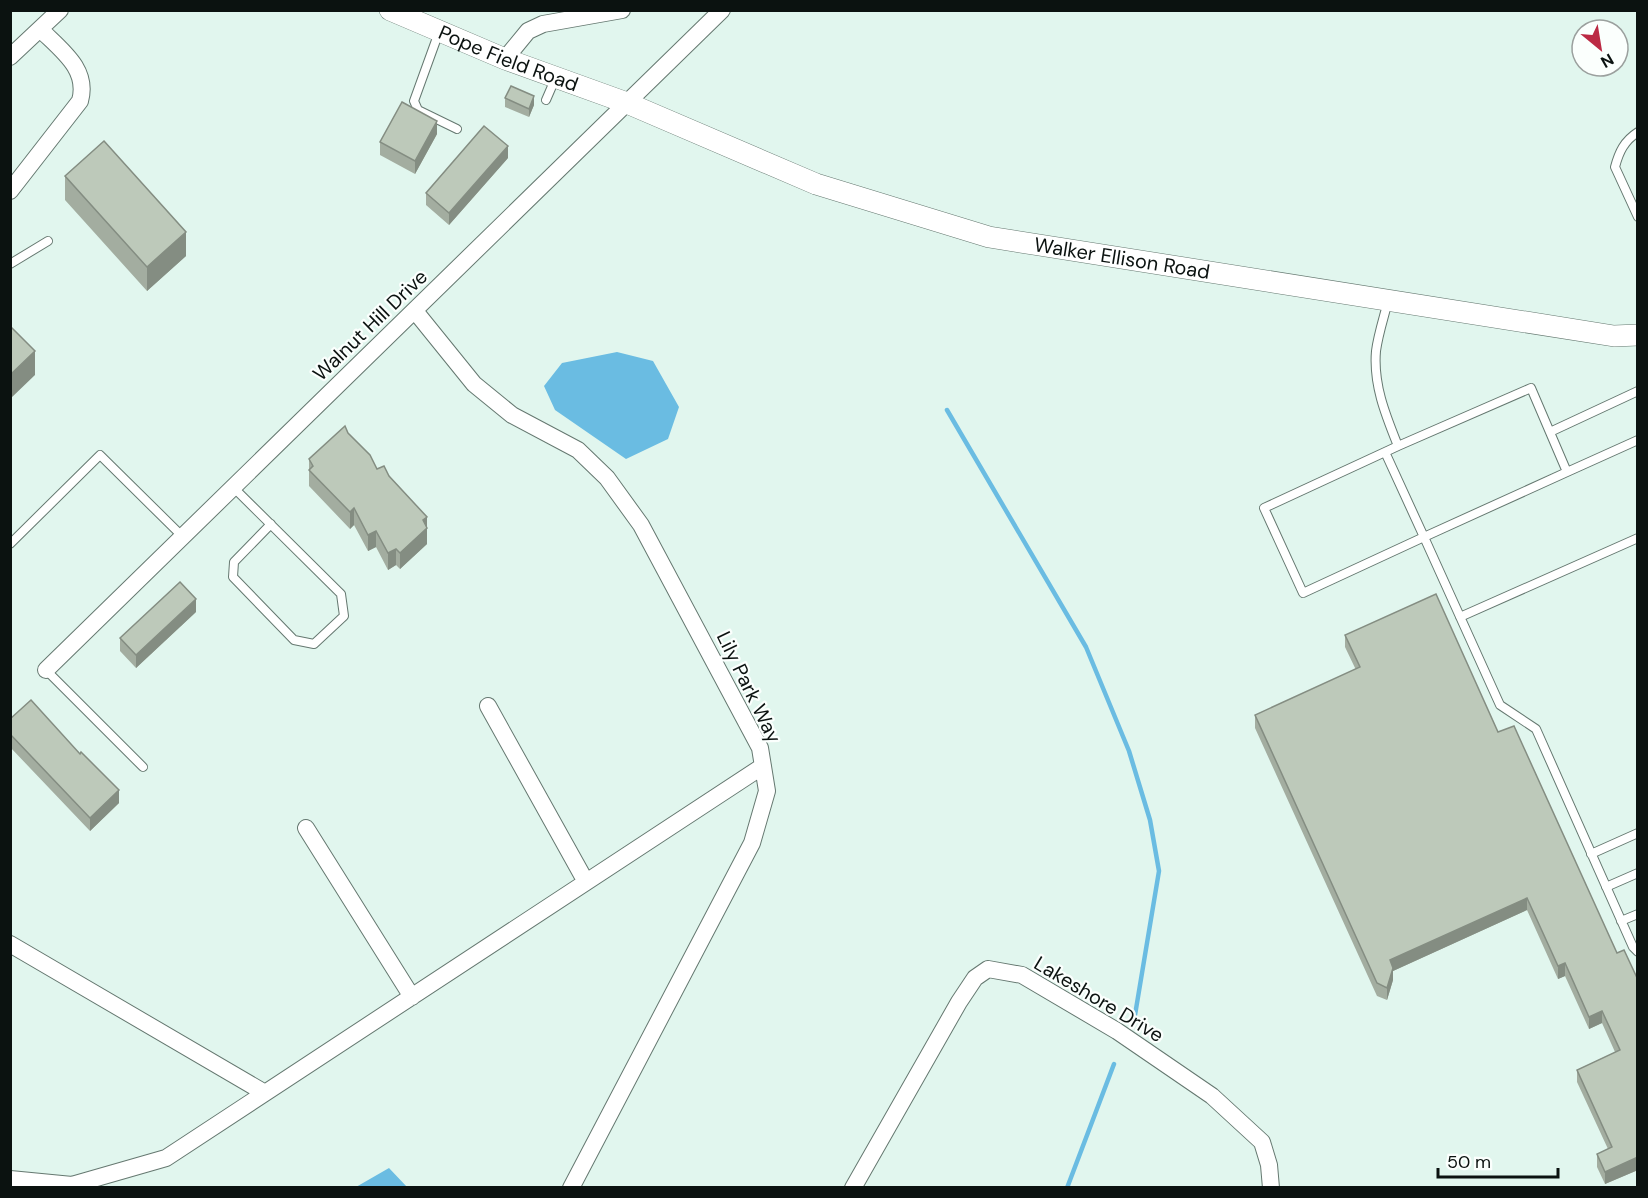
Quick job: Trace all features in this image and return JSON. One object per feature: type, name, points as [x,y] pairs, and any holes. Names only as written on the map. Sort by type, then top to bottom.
[{"type":"street","points":[[10,57],[60,10]]},
{"type":"street","name":"Pope Field Road","points":[[390,10],[504,59],[627,103]]},
{"type":"street","points":[[504,59],[528,31],[543,24],[622,10]]},
{"type":"street","name":"Walnut Hill Drive","points":[[46,670],[722,10]]},
{"type":"street","points":[[10,191],[80,101],[84,89],[81,74],[40,29]]},
{"type":"street","name":"Walker Ellison Road","points":[[627,103],[816,184],[989,237],[1614,336],[1638,336]]},
{"type":"street","name":"Lily Park Way","points":[[415,311],[474,384],[512,416],[578,450],[607,478],[641,525],[760,748],[767,791],[752,843],[572,1188]]},
{"type":"street","points":[[488,706],[586,882]]},
{"type":"street","points":[[10,1179],[72,1185],[166,1158],[763,766]]},
{"type":"street","points":[[306,828],[412,997]]},
{"type":"street","points":[[10,945],[265,1093]]},
{"type":"street","name":"Lakeshore Drive","points":[[853,1188],[959,1002],[975,978],[988,969],[1022,975],[1117,1031],[1212,1096],[1263,1142],[1269,1165],[1270,1188]]},
{"type":"lane","points":[[439,32],[414,101],[418,110],[457,129]]},
{"type":"lane","points":[[546,100],[556,76]]},
{"type":"lane","points":[[1638,132],[1620,151],[1615,167],[1638,217]]},
{"type":"lane","points":[[10,264],[48,240]]},
{"type":"lane","points":[[1388,300],[1376,350],[1376,377],[1384,411],[1398,446]]},
{"type":"lane","points":[[1567,472],[1531,388],[1264,508],[1303,593],[1638,440]]},
{"type":"lane","points":[[1550,432],[1638,391]]},
{"type":"lane","points":[[1385,452],[1500,705],[1536,729],[1621,921],[1638,952]]},
{"type":"lane","points":[[10,544],[100,455],[182,536]]},
{"type":"lane","points":[[233,486],[271,524],[341,594],[344,616],[314,644],[294,640],[233,577],[234,562],[271,524]]},
{"type":"lane","points":[[1460,617],[1638,538]]},
{"type":"lane","points":[[46,670],[143,766]]},
{"type":"lane","points":[[1591,854],[1638,833]]},
{"type":"lane","points":[[1606,887],[1638,873]]},
{"type":"lane","points":[[1621,921],[1638,914]]},
{"type":"water","points":[[617,352],[653,361],[679,407],[668,439],[626,459],[555,410],[544,386],[562,363]]},
{"type":"water","points":[[389,1168],[407,1187],[356,1187]]},
{"type":"building","points":[[511,86],[534,96],[529,109],[505,98]]},
{"type":"building","points":[[402,102],[437,121],[415,161],[380,142]]},
{"type":"building","points":[[484,126],[508,146],[449,213],[426,193]]},
{"type":"building","points":[[104,141],[186,232],[147,267],[65,176]]},
{"type":"building","points":[[10,326],[35,351],[10,375]]},
{"type":"building","points":[[345,426],[348,433],[370,455],[377,469],[384,466],[389,476],[427,517],[423,520],[427,528],[400,553],[396,549],[388,553],[376,531],[368,535],[354,508],[350,512],[309,470],[313,466],[309,459]]},
{"type":"building","points":[[180,582],[196,599],[136,655],[120,638]]},
{"type":"building","points":[[1436,594],[1498,732],[1514,726],[1617,953],[1624,950],[1638,980],[1638,1157],[1605,1172],[1597,1154],[1612,1147],[1577,1070],[1620,1050],[1602,1011],[1589,1017],[1565,963],[1558,966],[1527,898],[1390,960],[1393,968],[1387,988],[1377,983],[1255,715],[1360,667],[1345,635]]},
{"type":"building","points":[[31,700],[80,754],[81,752],[119,790],[90,818],[10,734],[10,719]]},
{"type":"waterway","points":[[947,410],[1086,647],[1129,751],[1150,820],[1159,871],[1135,1015]]},
{"type":"waterway","points":[[1067,1188],[1114,1064]]}]
